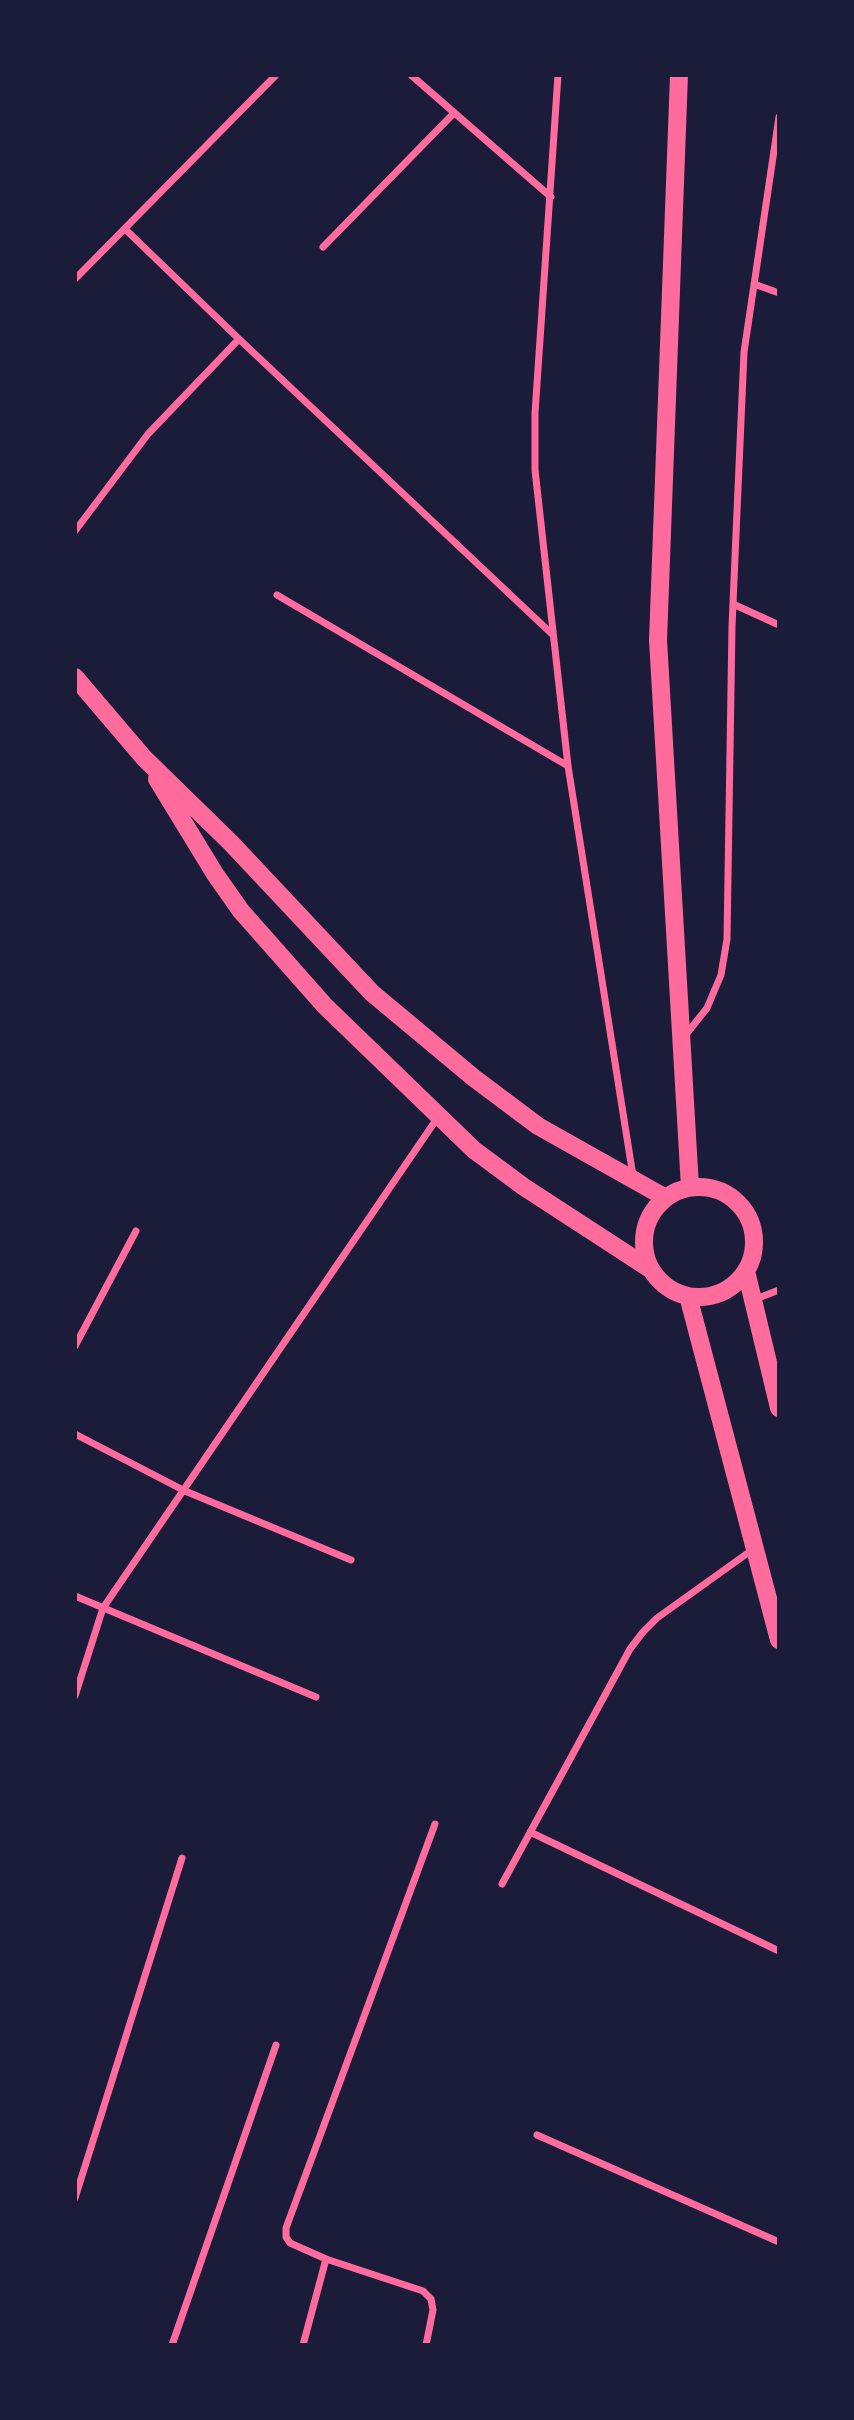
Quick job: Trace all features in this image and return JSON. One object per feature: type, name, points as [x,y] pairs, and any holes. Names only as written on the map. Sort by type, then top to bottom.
[{"type":"main road","points":[[679,75],[658,640],[690,1187]]},
{"type":"main road","points":[[75,677],[144,758],[232,843],[372,993],[474,1079],[538,1126],[666,1198]]},
{"type":"main road","points":[[144,758],[215,874],[241,911],[325,1006],[474,1150],[524,1187],[650,1269],[662,1284],[679,1294],[697,1298],[716,1295],[733,1286],[746,1271],[753,1253],[754,1234],[747,1216],[737,1202],[723,1192],[706,1187],[690,1187],[673,1193],[659,1203],[649,1217],[644,1233],[644,1251],[650,1269]]},
{"type":"main road","points":[[746,1271],[779,1408]]},
{"type":"main road","points":[[688,1296],[779,1640]]},
{"type":"street","points":[[75,279],[276,75]]},
{"type":"street","points":[[411,75],[551,197]]},
{"type":"street","points":[[558,75],[535,413],[536,470],[568,766],[634,1180]]},
{"type":"street","points":[[323,247],[454,113]]},
{"type":"street","points":[[681,1041],[707,1008],[721,975],[727,939],[733,604],[744,352],[779,117]]},
{"type":"street","points":[[125,229],[553,635]]},
{"type":"street","points":[[754,284],[779,293]]},
{"type":"street","points":[[75,531],[148,434],[239,340]]},
{"type":"street","points":[[276,595],[568,766]]},
{"type":"street","points":[[733,604],[779,625]]},
{"type":"street","points":[[75,1696],[103,1608],[439,1117]]},
{"type":"street","points":[[75,1346],[136,1231]]},
{"type":"street","points":[[753,1300],[779,1290]]},
{"type":"street","points":[[75,1434],[185,1491],[351,1560]]},
{"type":"street","points":[[502,1884],[631,1649],[643,1632],[657,1618],[754,1548]]},
{"type":"street","points":[[75,1597],[316,1697]]},
{"type":"street","points":[[426,2345],[433,2310],[431,2299],[423,2291],[326,2259],[290,2243],[286,2237],[286,2228],[435,1824]]},
{"type":"street","points":[[530,1832],[779,1951]]},
{"type":"street","points":[[75,2198],[182,1858]]},
{"type":"street","points":[[172,2345],[276,2045]]},
{"type":"street","points":[[537,2135],[779,2242]]},
{"type":"street","points":[[303,2345],[326,2259]]}]
